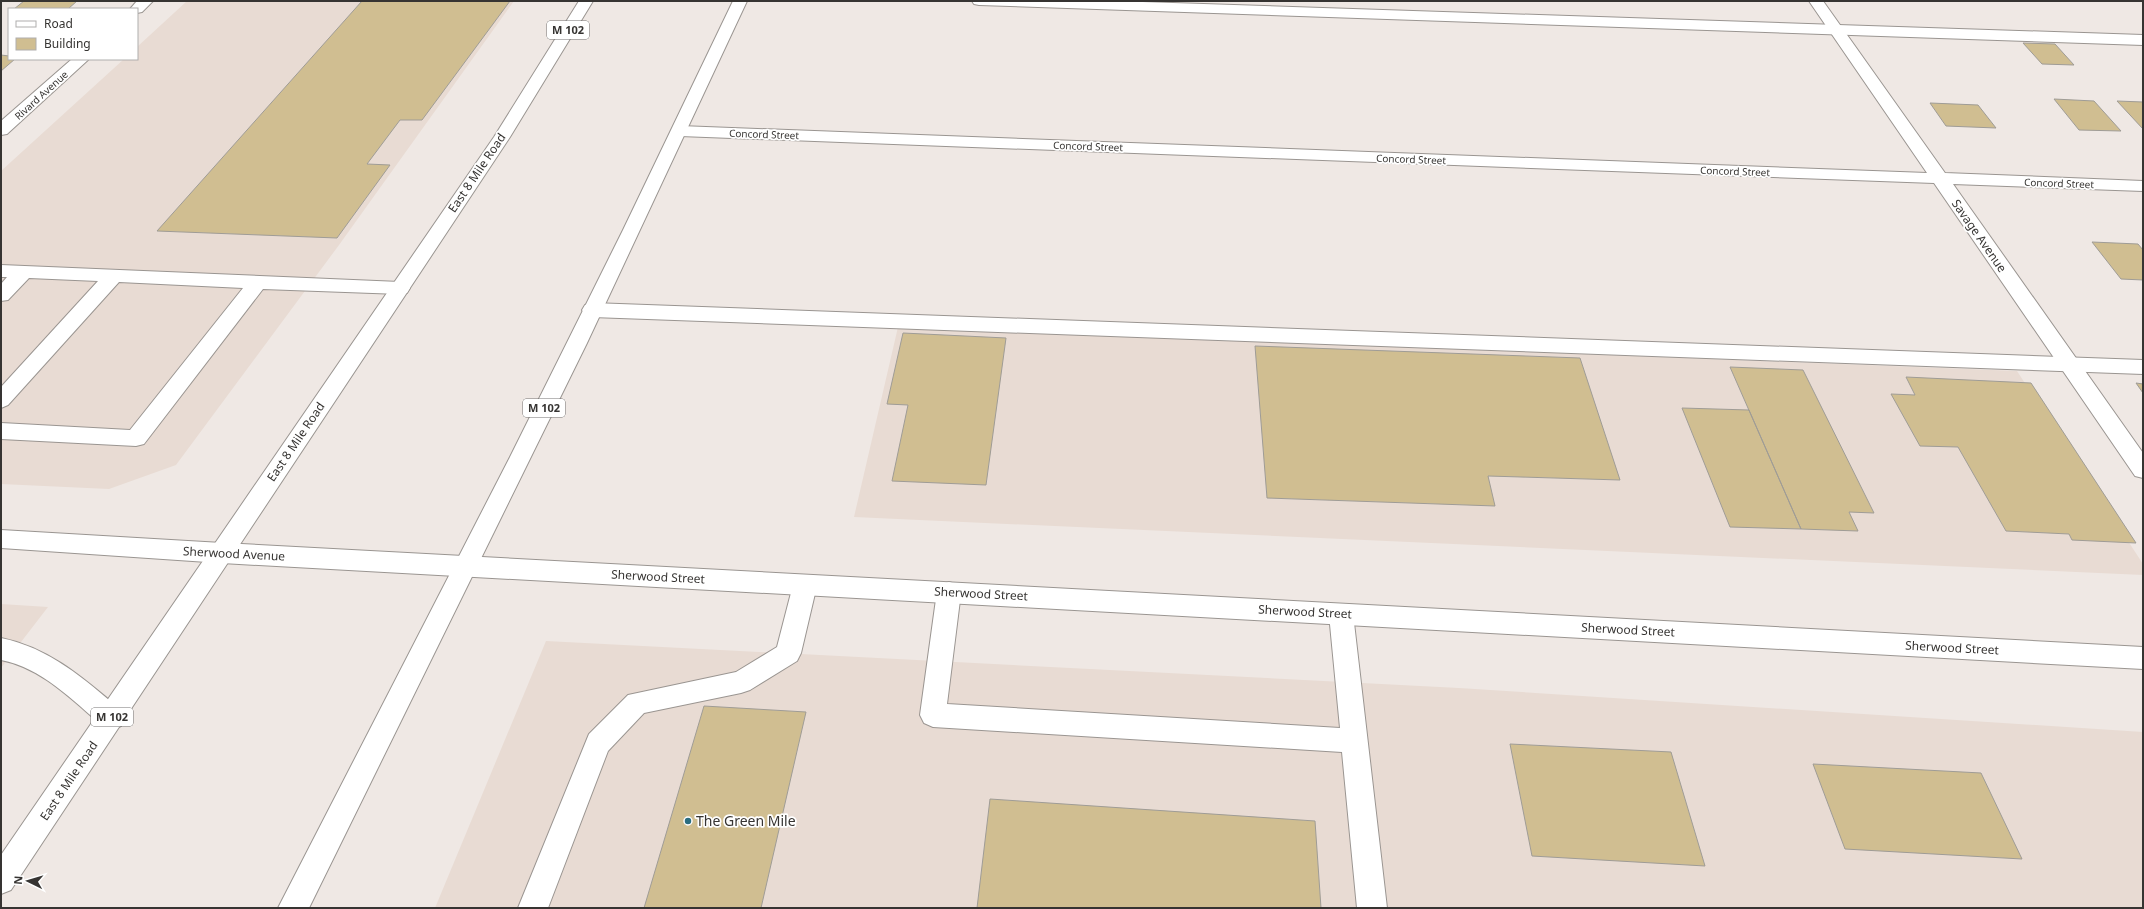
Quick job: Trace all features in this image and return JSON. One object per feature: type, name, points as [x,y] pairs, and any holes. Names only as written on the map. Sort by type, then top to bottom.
[{"type":"main road","points":[[138,8],[146,1]]},
{"type":"main road","name":"East 8 Mile Road","points":[[1,880],[112,718],[502,137],[586,1]]},
{"type":"main road","name":"M 102","points":[[293,908],[467,566],[680,131],[740,1]]},
{"type":"main road","points":[[979,1],[2143,40]]},
{"type":"main road","name":"Savage Avenue","points":[[1816,1],[2143,470]]},
{"type":"main road","name":"Rivard Avenue","points":[[1,130],[80,60]]},
{"type":"main road","name":"Concord Street","points":[[680,131],[2143,186]]},
{"type":"main road","points":[[1,271],[400,288]]},
{"type":"main road","points":[[1,295],[24,272]]},
{"type":"main road","points":[[1,400],[114,276]]},
{"type":"main road","points":[[1,431],[136,438],[258,282]]},
{"type":"main road","points":[[592,310],[2143,367]]},
{"type":"main road","name":"Sherwood Avenue","points":[[1,539],[467,566]]},
{"type":"main road","name":"Sherwood Street","points":[[467,566],[2143,658]]},
{"type":"main road","points":[[533,908],[598,743],[637,703],[741,682],[788,653],[805,585]]},
{"type":"main road","points":[[949,592],[933,715],[1355,741]]},
{"type":"main road","points":[[1341,614],[1372,908]]},
{"type":"main road","points":[[1,649],[16,650],[44,665],[112,718]]},
{"type":"shaded area","points":[[187,1],[514,1],[339,245],[176,465],[109,489],[1,484],[1,171],[123,60],[138,60],[138,46]]},
{"type":"shaded area","points":[[898,327],[2017,371],[2143,564],[2143,575],[854,517]]},
{"type":"shaded area","points":[[1,604],[48,607],[1,668]]},
{"type":"shaded area","points":[[546,641],[1459,688],[2143,732],[2143,908],[435,908]]},
{"type":"building","points":[[24,1],[77,1],[69,8],[15,8]]},
{"type":"building","points":[[362,1],[510,1],[422,120],[400,120],[367,164],[390,165],[337,238],[157,231]]},
{"type":"building","points":[[2023,43],[2055,44],[2074,65],[2042,64]]},
{"type":"building","points":[[1,55],[8,56],[8,60],[14,60],[1,71]]},
{"type":"building","points":[[2054,99],[2094,101],[2121,131],[2079,130]]},
{"type":"building","points":[[2117,101],[2143,102],[2143,129]]},
{"type":"building","points":[[1930,103],[1978,105],[1996,128],[1946,126]]},
{"type":"building","points":[[2092,242],[2138,244],[2143,250],[2143,280],[2121,279]]},
{"type":"building","points":[[903,333],[1006,338],[986,485],[892,481],[908,405],[887,404]]},
{"type":"building","points":[[1255,346],[1580,358],[1620,480],[1488,476],[1495,506],[1267,498]]},
{"type":"building","points":[[1730,367],[1803,370],[1874,513],[1849,512],[1858,531],[1801,529]]},
{"type":"building","points":[[1906,377],[2031,383],[2136,543],[2072,540],[2069,534],[2006,531],[1958,447],[1920,446],[1891,394],[1915,395]]},
{"type":"building","points":[[2136,383],[2143,384],[2143,393]]},
{"type":"building","points":[[1682,408],[1749,410],[1801,529],[1730,527]]},
{"type":"building","points":[[704,706],[806,712],[761,908],[644,908]]},
{"type":"building","points":[[1510,744],[1671,752],[1705,866],[1532,856]]},
{"type":"building","points":[[1813,764],[1981,773],[2022,859],[1845,849]]},
{"type":"building","points":[[990,799],[1315,821],[1321,908],[977,908]]},
{"type":"place","name":"The Green Mile","points":[[688,821]]}]
